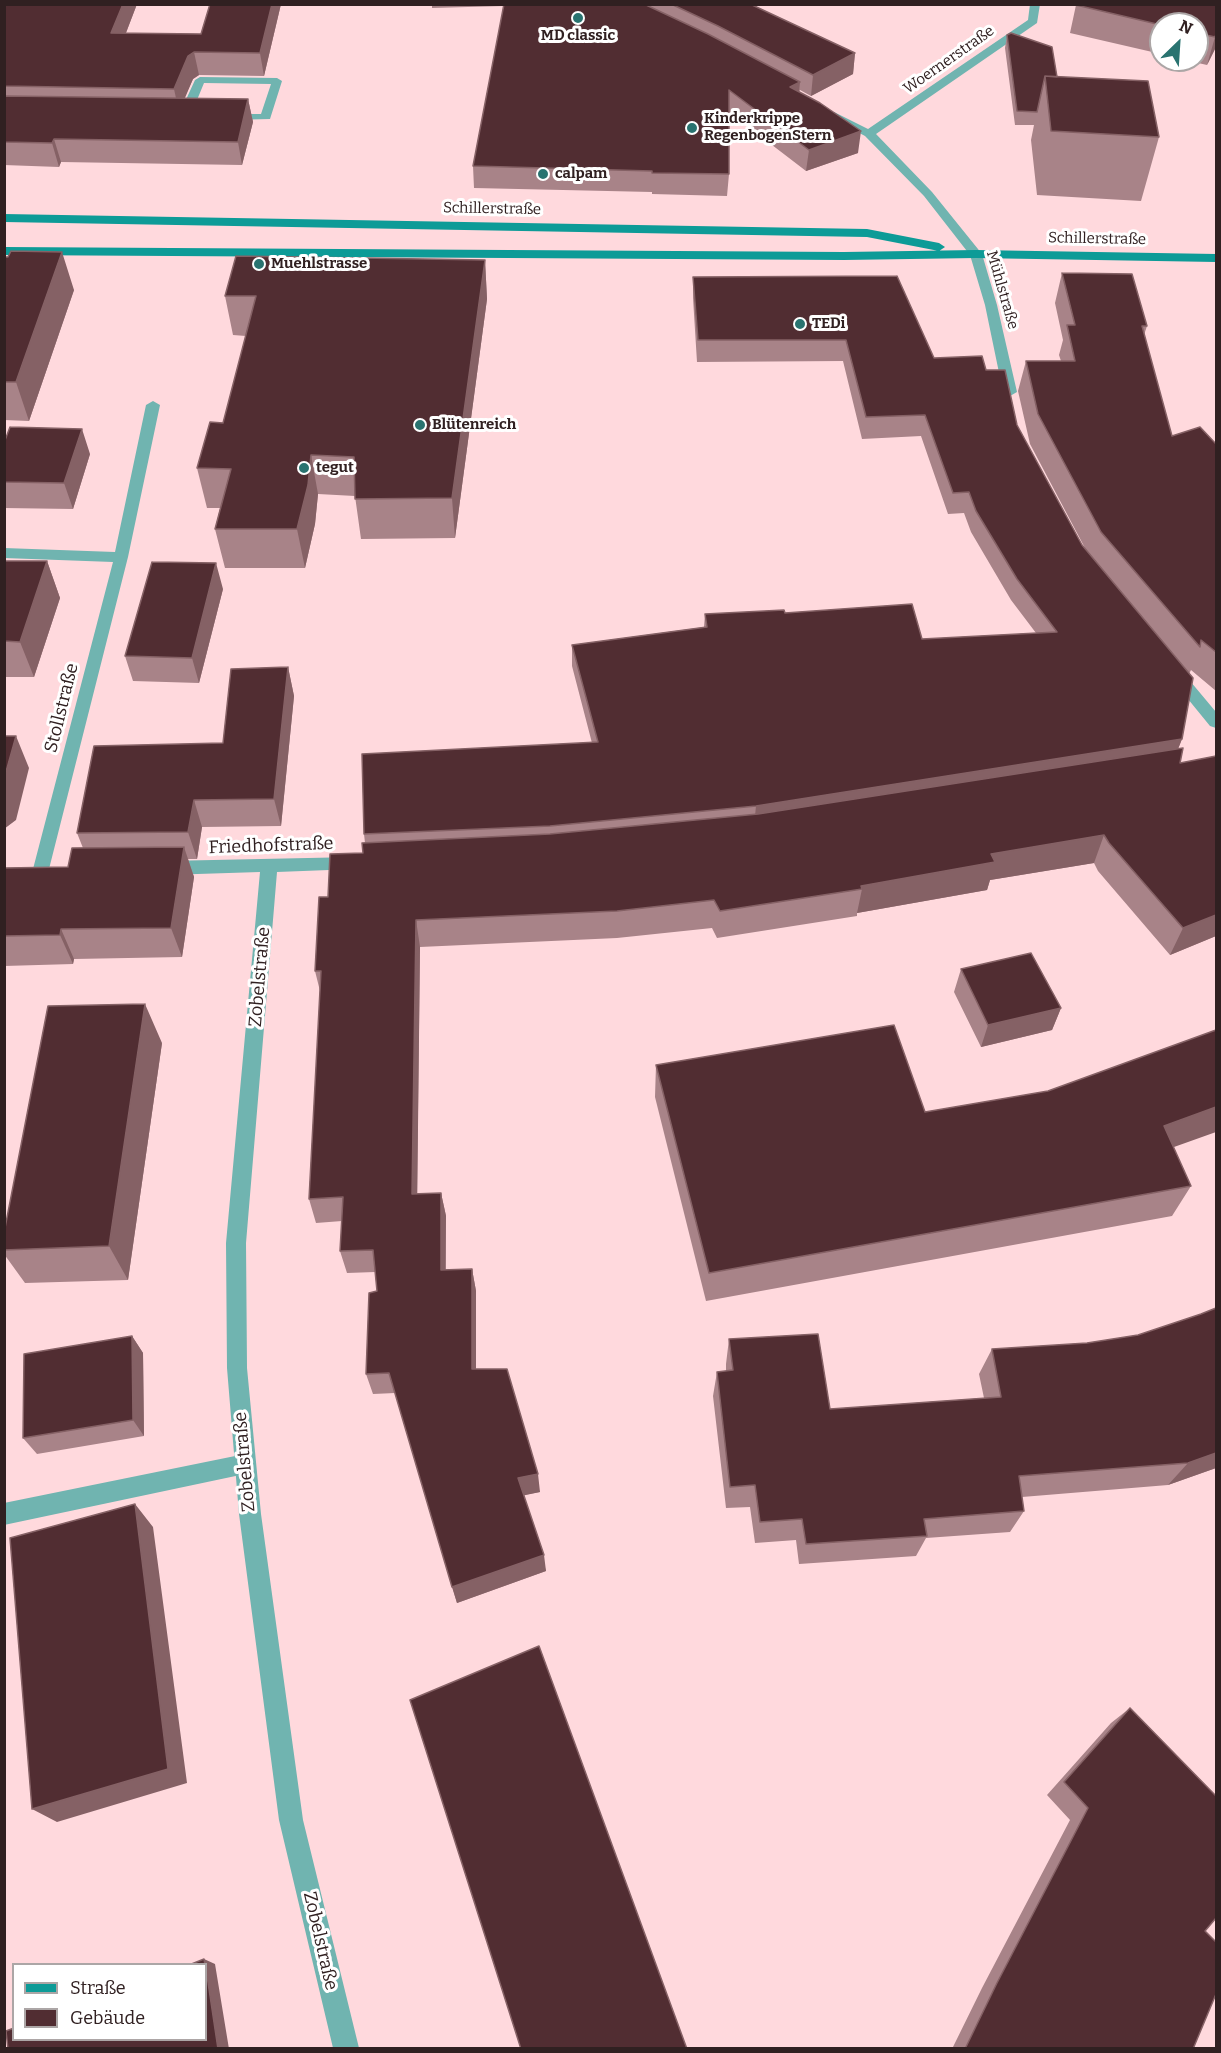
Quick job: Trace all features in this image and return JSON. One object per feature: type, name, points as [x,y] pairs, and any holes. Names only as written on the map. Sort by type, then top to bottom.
[{"type":"main road","name":"Schillerstraße","points":[[4,218],[867,233],[976,254]]},
{"type":"main road","name":"Schillerstraße","points":[[4,251],[844,256],[976,254],[1216,258]]},
{"type":"street","name":"Woernerstraße","points":[[869,134],[1032,21],[1035,4]]},
{"type":"street","points":[[184,117],[200,80],[277,81],[266,117],[219,117]]},
{"type":"street","name":"Mühlstraße","points":[[817,107],[869,134],[928,194],[976,254],[991,305],[1014,410]]},
{"type":"street","name":"Stollstraße","points":[[41,869],[121,557],[153,405]]},
{"type":"street","points":[[4,553],[121,557]]},
{"type":"street","points":[[1165,660],[1216,722]]},
{"type":"street","name":"Friedhofstraße","points":[[144,868],[269,867],[375,862]]},
{"type":"street","name":"Zobelstraße","points":[[269,867],[236,1243],[237,1368],[250,1514],[291,1820],[346,2049]]},
{"type":"street","points":[[23,870],[64,869]]},
{"type":"street","points":[[4,1514],[245,1464]]},
{"type":"building","points":[[4,4],[123,4],[111,33],[201,34],[210,4],[272,4],[260,53],[194,52],[188,56],[174,89],[4,86]]},
{"type":"building","points":[[504,4],[644,4],[800,82],[790,87],[820,103],[861,131],[809,150],[729,90],[729,174],[473,166]]},
{"type":"building","points":[[671,4],[750,4],[855,53],[813,75]]},
{"type":"building","points":[[1216,4],[1216,34],[1215,37],[1209,36],[1209,12],[1149,12],[1149,22],[1076,5]]},
{"type":"building","points":[[1011,33],[1052,47],[1057,77],[1045,76],[1037,112],[1017,111],[1007,35]]},
{"type":"building","points":[[1045,76],[1148,81],[1159,137],[1051,131]]},
{"type":"building","points":[[4,96],[248,99],[238,142],[54,139],[52,143],[4,142]]},
{"type":"building","points":[[11,251],[62,252],[16,382],[4,382],[4,257],[8,257]]},
{"type":"building","points":[[236,256],[485,260],[452,498],[355,499],[354,457],[311,455],[308,485],[297,529],[215,529],[231,469],[197,468],[210,422],[223,423],[256,296],[225,296]]},
{"type":"building","points":[[1062,273],[1132,274],[1147,326],[1142,326],[1172,436],[1200,427],[1216,444],[1216,652],[1201,640],[1200,647],[1101,532],[1038,414],[1026,361],[1075,361],[1067,325],[1075,325]]},
{"type":"building","points":[[897,276],[934,358],[982,356],[986,370],[1005,370],[1017,425],[1082,545],[1193,678],[1182,739],[756,806],[550,826],[364,834],[362,754],[598,742],[572,645],[707,627],[705,614],[784,610],[785,613],[912,604],[922,639],[1057,632],[1017,579],[976,511],[969,492],[953,493],[925,415],[866,417],[846,340],[698,340],[693,277]]},
{"type":"building","points":[[10,427],[82,429],[64,483],[4,482],[4,443]]},
{"type":"building","points":[[4,561],[47,561],[20,642],[4,641]]},
{"type":"building","points":[[152,562],[216,563],[192,658],[125,656]]},
{"type":"building","points":[[288,667],[274,799],[194,800],[188,832],[77,833],[94,746],[223,743],[231,669]]},
{"type":"building","points":[[4,736],[16,736],[4,779]]},
{"type":"building","points":[[1183,748],[1180,763],[1216,756],[1216,915],[1183,928],[1104,835],[991,854],[995,862],[861,886],[862,889],[720,911],[714,900],[617,911],[416,920],[412,1194],[441,1193],[441,1270],[472,1269],[472,1369],[507,1369],[538,1474],[518,1478],[544,1555],[452,1587],[389,1373],[366,1374],[369,1293],[377,1291],[373,1250],[340,1251],[343,1197],[309,1199],[321,971],[315,971],[319,897],[328,897],[330,854],[363,853],[362,843],[550,834],[758,814]]},
{"type":"building","points":[[184,847],[171,928],[61,929],[60,935],[4,936],[4,868],[68,867],[72,848]]},
{"type":"building","points":[[1031,953],[1061,1008],[988,1025],[961,969]]},
{"type":"building","points":[[145,1004],[109,1246],[4,1250],[4,1233],[48,1006]]},
{"type":"building","points":[[894,1025],[925,1112],[1048,1091],[1216,1030],[1216,1107],[1164,1126],[1191,1186],[709,1273],[656,1065]]},
{"type":"building","points":[[1216,1308],[1216,1453],[1188,1463],[1019,1476],[1024,1511],[924,1519],[927,1536],[806,1544],[802,1519],[760,1522],[755,1485],[730,1487],[717,1372],[733,1370],[729,1339],[818,1334],[830,1409],[1001,1397],[992,1349],[1087,1343],[1138,1335]]},
{"type":"building","points":[[132,1336],[133,1420],[23,1438],[24,1354]]},
{"type":"building","points":[[135,1504],[168,1769],[32,1809],[10,1538]]},
{"type":"building","points":[[539,1646],[687,2049],[521,2049],[410,1700]]},
{"type":"building","points":[[1130,1708],[1216,1796],[1216,1918],[1205,1931],[1216,1942],[1216,1994],[1193,2049],[965,2049],[1088,1808],[1064,1782]]},
{"type":"building","points":[[207,1976],[218,2049],[8,2049],[6,2031],[12,2029],[12,2041],[207,2041]]},
{"type":"place","name":"MD classic","points":[[578,18]]},
{"type":"place","name":"Kinderkrippe RegenbogenStern","points":[[692,128]]},
{"type":"place","name":"calpam","points":[[543,174]]},
{"type":"place","name":"Muehlstrasse","points":[[259,264]]},
{"type":"place","name":"TEDi","points":[[800,324]]},
{"type":"place","name":"Blütenreich","points":[[420,425]]},
{"type":"place","name":"tegut","points":[[304,468]]}]
